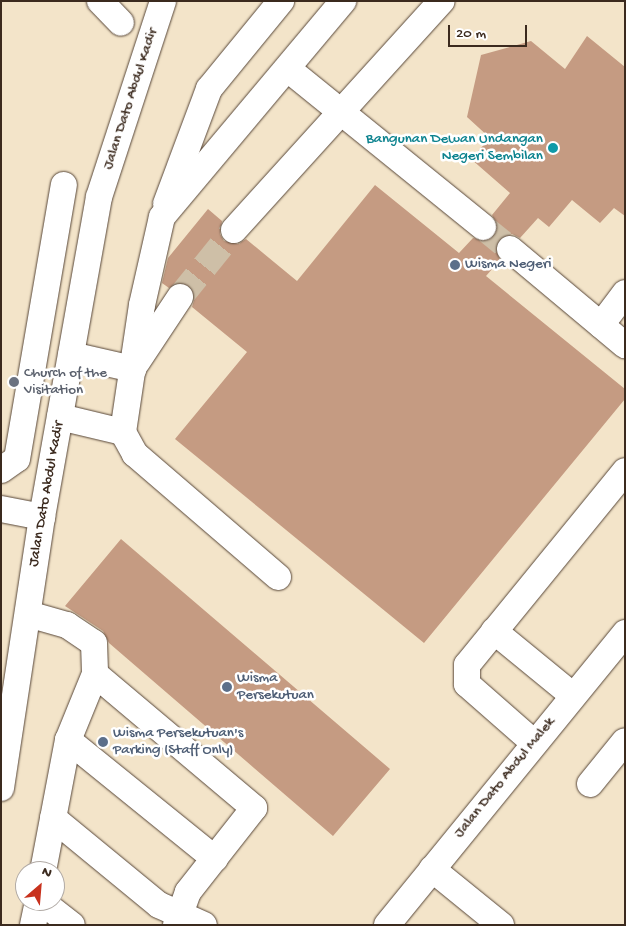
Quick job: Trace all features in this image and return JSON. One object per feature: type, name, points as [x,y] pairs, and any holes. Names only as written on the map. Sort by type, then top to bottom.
[{"type":"street","points":[[100,1],[121,23]]},
{"type":"street","name":"Jalan Dato Abdul Kadir","points":[[1,788],[42,517],[99,197],[163,1]]},
{"type":"street","points":[[278,577],[135,454],[124,432],[133,369],[162,217],[208,89],[281,1]]},
{"type":"street","points":[[162,217],[344,1]]},
{"type":"street","points":[[234,230],[343,115],[442,1]]},
{"type":"street","points":[[288,69],[483,227]]},
{"type":"street","points":[[1,470],[17,459],[64,185]]},
{"type":"street","points":[[510,249],[625,345]]},
{"type":"street","points":[[601,325],[625,293]]},
{"type":"street","points":[[133,369],[180,297]]},
{"type":"street","points":[[71,355],[133,369]]},
{"type":"street","points":[[60,417],[124,432]]},
{"type":"street","points":[[533,742],[467,684],[466,666],[625,471]]},
{"type":"street","points":[[1,509],[42,517]]},
{"type":"street","points":[[28,614],[67,625],[94,643],[95,674],[68,740],[45,861]]},
{"type":"street","points":[[494,631],[572,694]]},
{"type":"street","name":"Jalan Dato Abdul Malek","points":[[387,925],[623,633]]},
{"type":"street","points":[[95,674],[254,808],[188,892],[178,919]]},
{"type":"street","points":[[68,740],[215,859]]},
{"type":"street","points":[[590,784],[625,741]]},
{"type":"street","points":[[53,818],[158,905],[178,919],[204,925]]},
{"type":"street","points":[[432,869],[501,925]]},
{"type":"street","points":[[33,925],[36,911]]},
{"type":"street","points":[[53,911],[72,925]]},
{"type":"building","points":[[587,36],[625,67],[625,216],[614,208],[600,223],[572,200],[549,227],[538,218],[520,238],[512,234],[499,239],[495,247],[500,260],[486,276],[625,389],[625,399],[424,643],[175,439],[247,352],[192,307],[195,297],[189,285],[180,282],[169,288],[162,283],[168,258],[208,209],[222,221],[220,234],[224,241],[238,244],[246,239],[297,281],[375,185],[459,253],[473,238],[489,241],[498,229],[492,215],[510,193],[471,159],[490,138],[467,117],[481,55],[531,41],[565,69]]},
{"type":"building","name":"Wisma Persekutuan","points":[[121,539],[390,769],[333,836],[109,643],[103,631],[65,606]]},
{"type":"tunnel","points":[[483,227],[510,249]]},
{"type":"tunnel","points":[[180,297],[234,230]]},
{"type":"place","name":"Bangunan Dewan Undangan Negeri Sembilan","points":[[553,148]]},
{"type":"place","name":"Wisma Negeri","points":[[455,265]]},
{"type":"place","name":"Church of the Visitation","points":[[14,382]]},
{"type":"place","name":"Wisma Persekutuan","points":[[227,687]]},
{"type":"place","name":"Wisma Persekutuan's Parking (Staff Only)","points":[[103,742]]}]
